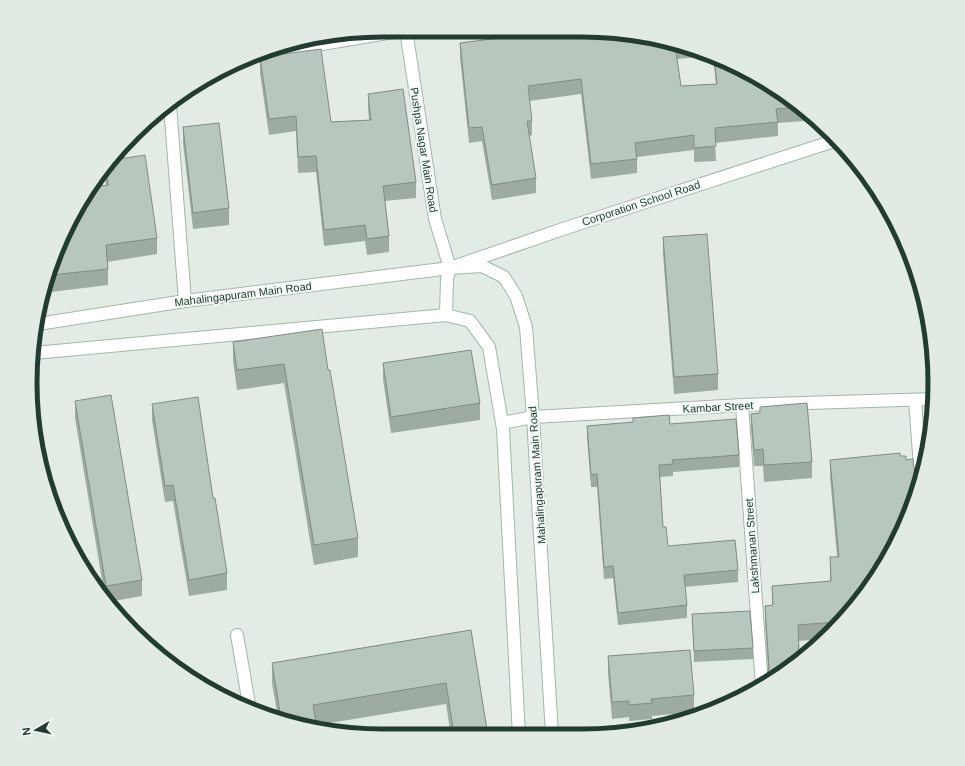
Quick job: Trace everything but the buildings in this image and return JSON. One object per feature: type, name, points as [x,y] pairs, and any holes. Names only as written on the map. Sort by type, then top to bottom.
[{"type":"street","name":"Pushpa Nagar Main Road","points":[[407,37],[435,219],[450,268]]},
{"type":"street","points":[[294,49],[356,38]]},
{"type":"street","points":[[170,109],[185,301]]},
{"type":"street","name":"Corporation School Road","points":[[450,268],[562,229],[831,142]]},
{"type":"street","name":"Mahalingapuram Main Road","points":[[43,323],[185,301],[450,268],[482,266],[504,277],[516,296],[526,327],[533,417],[552,729]]},
{"type":"street","points":[[446,315],[447,278],[450,268]]},
{"type":"street","points":[[39,353],[446,315],[470,321],[489,346],[502,423],[519,729]]},
{"type":"street","name":"Kambar Street","points":[[502,423],[533,417],[742,405],[927,400]]},
{"type":"street","points":[[915,401],[919,458]]},
{"type":"street","name":"Lakshmanan Street","points":[[742,405],[761,679]]},
{"type":"street","points":[[237,635],[249,702]]}]
